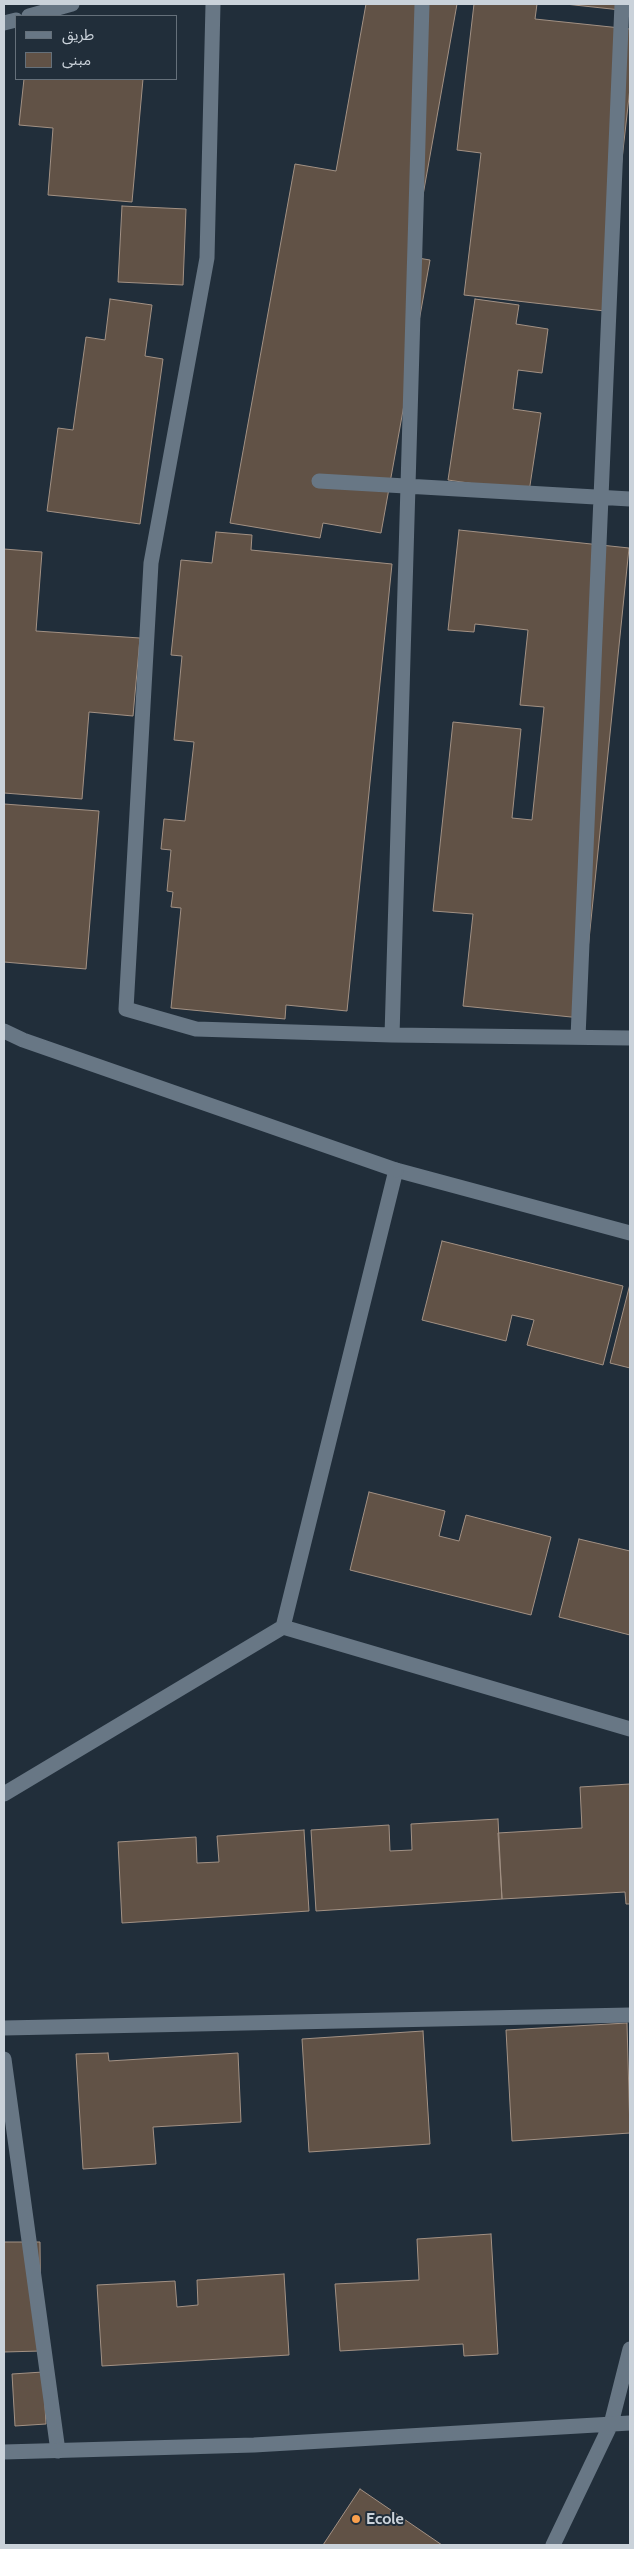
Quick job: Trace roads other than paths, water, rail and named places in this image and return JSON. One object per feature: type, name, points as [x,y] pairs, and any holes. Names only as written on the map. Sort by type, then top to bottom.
[{"type":"street","points":[[33,15],[72,4]]},
{"type":"street","points":[[214,4],[208,258],[152,563],[126,1009],[196,1029],[392,1035],[630,1038]]},
{"type":"street","points":[[392,1035],[422,4]]},
{"type":"street","points":[[578,1037],[622,4]]},
{"type":"street","points":[[320,481],[630,499]]},
{"type":"street","points":[[4,1031],[23,1040],[396,1170],[630,1233]]},
{"type":"street","points":[[4,1794],[283,1627],[396,1170]]},
{"type":"street","points":[[283,1627],[630,1729]]},
{"type":"street","points":[[4,2028],[630,2015]]},
{"type":"street","points":[[4,2059],[58,2451]]},
{"type":"street","points":[[554,2545],[611,2424],[630,2349]]},
{"type":"street","points":[[4,2452],[254,2445],[630,2423]]},
{"type":"place","name":"Ecole","points":[[356,2519]]}]
